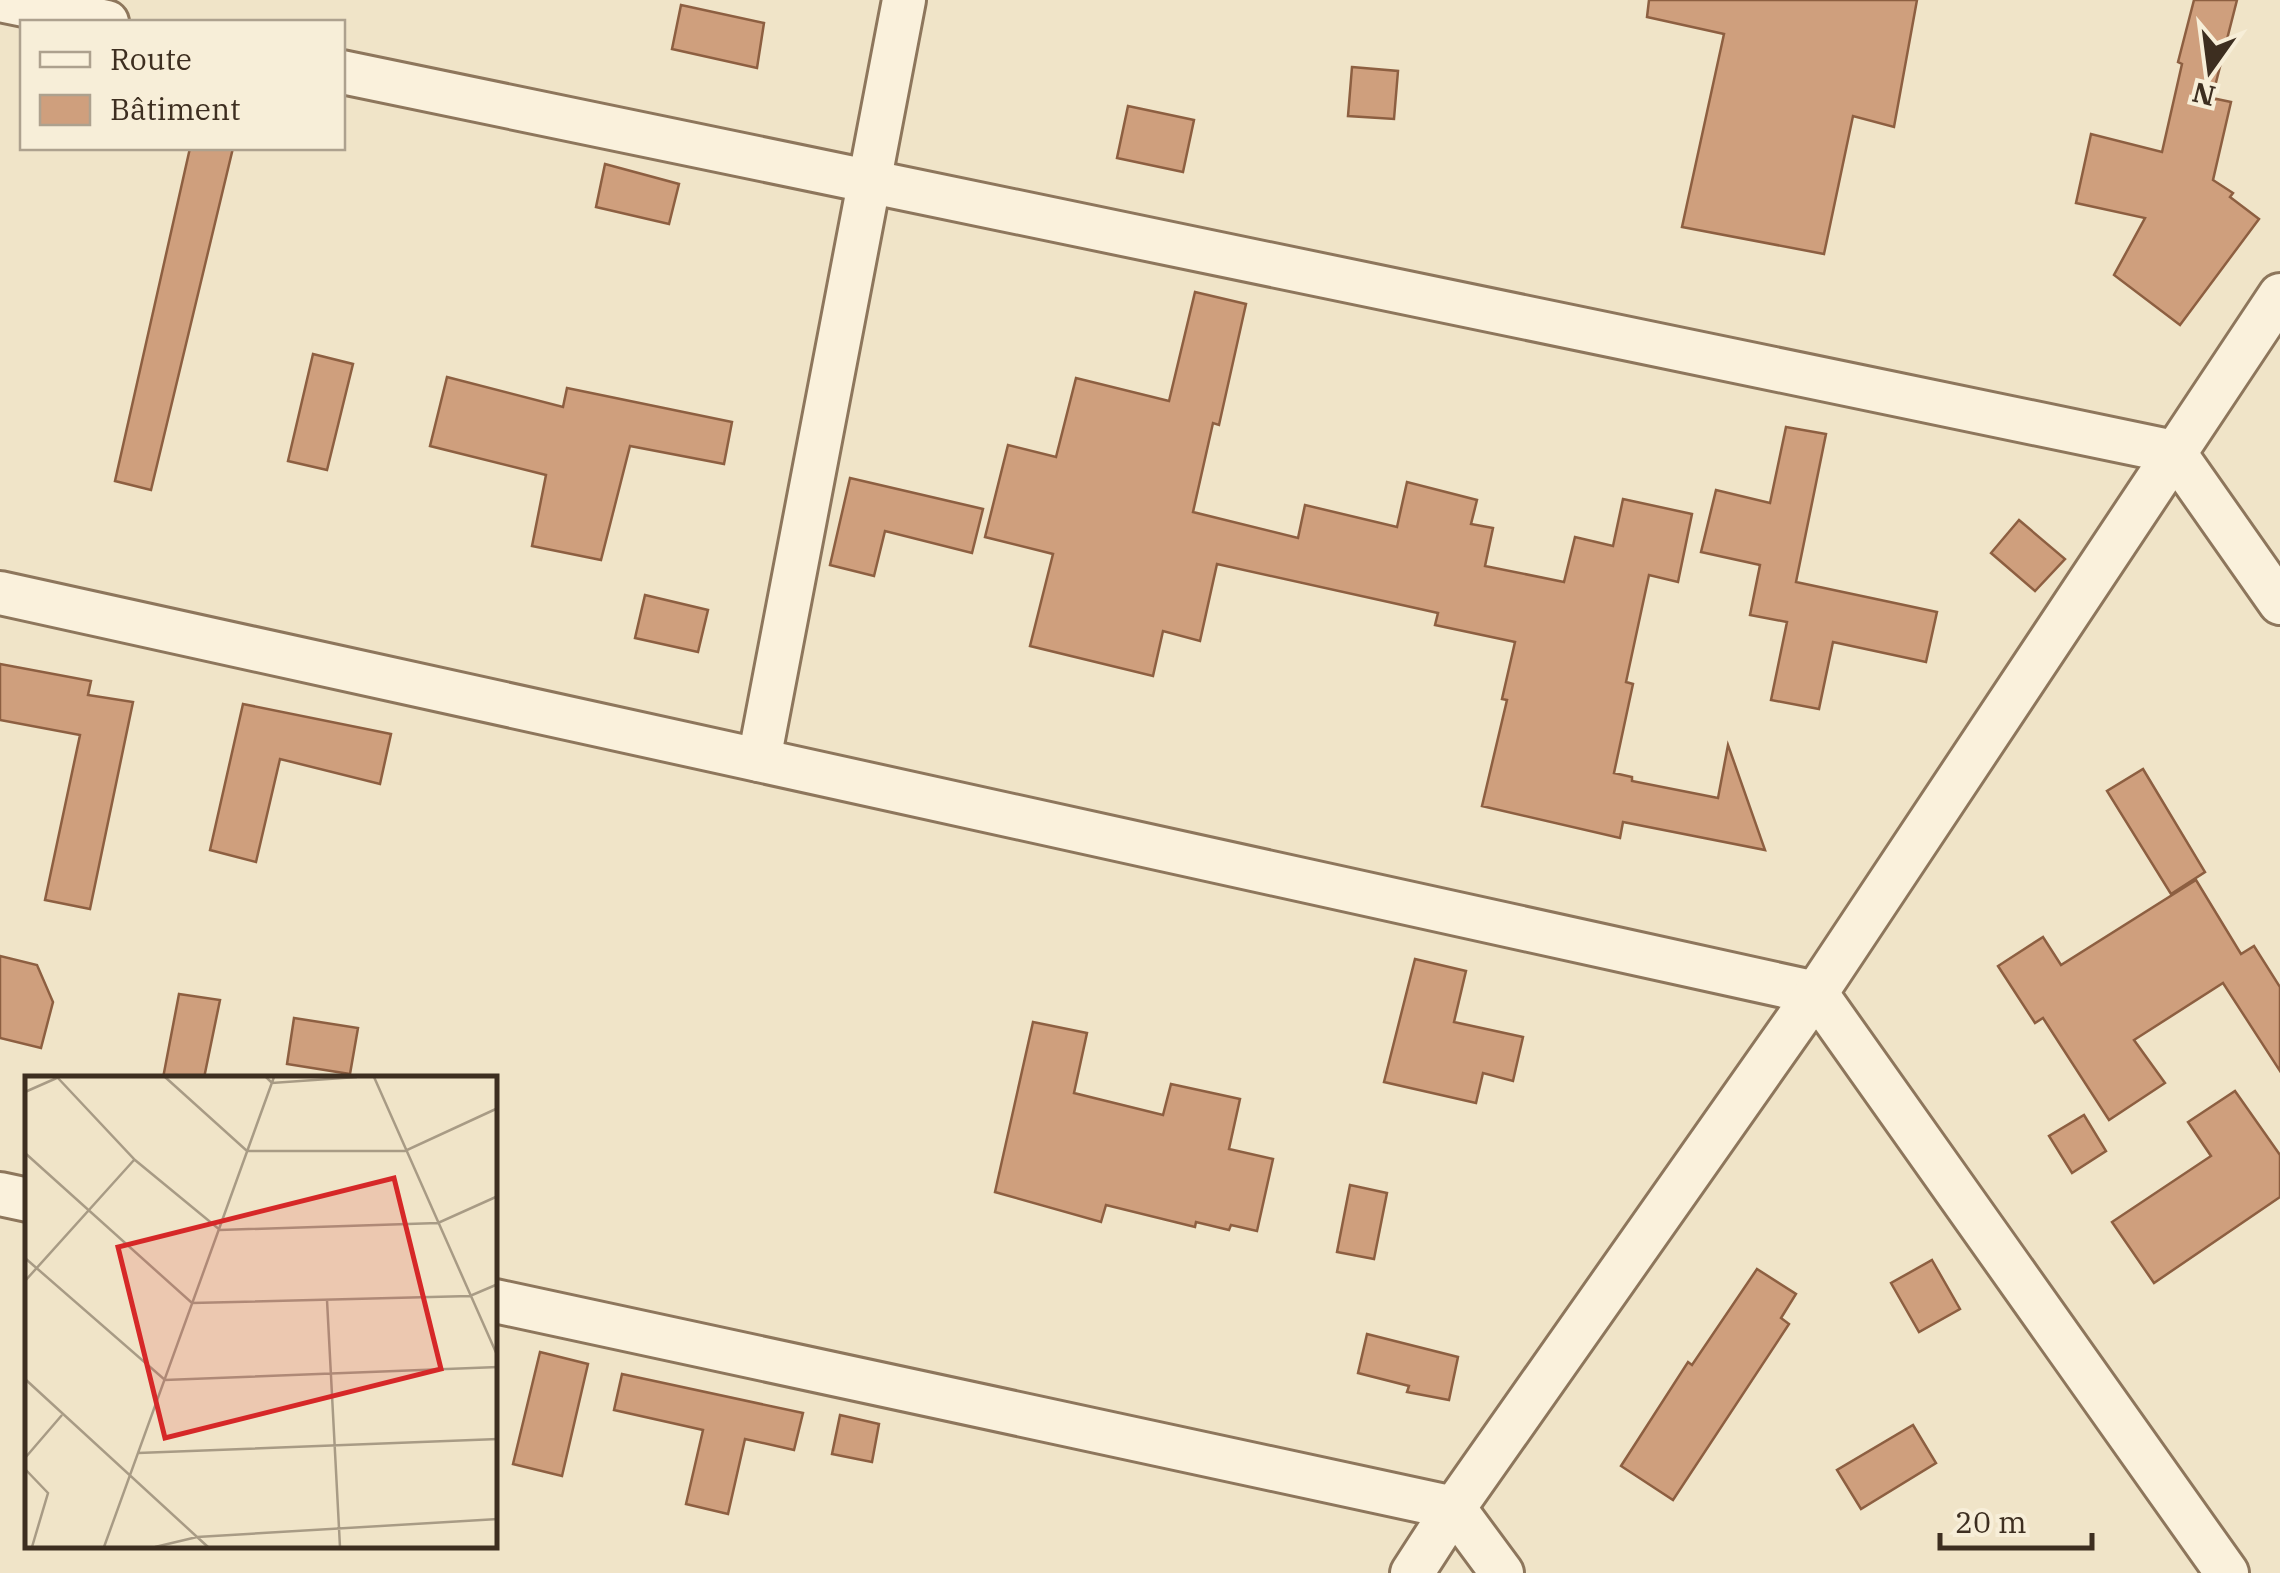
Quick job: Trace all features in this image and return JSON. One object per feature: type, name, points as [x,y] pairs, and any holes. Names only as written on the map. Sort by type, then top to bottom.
[{"type":"street","points":[[0,0],[97,20]]},
{"type":"street","points":[[759,760],[904,0]]},
{"type":"street","points":[[345,73],[2174,452],[2280,603]]},
{"type":"street","points":[[1412,1573],[1816,993],[2280,296]]},
{"type":"street","points":[[0,592],[1816,993],[2227,1573]]},
{"type":"street","points":[[0,1194],[25,1199]]},
{"type":"street","points":[[498,1301],[1454,1508],[1502,1573]]},
{"type":"building","points":[[1649,0],[1917,0],[1894,127],[1853,116],[1824,254],[1682,227],[1724,34],[1647,17]]},
{"type":"building","points":[[2194,0],[2237,0],[2212,98],[2231,102],[2213,180],[2233,193],[2230,197],[2259,219],[2180,325],[2114,275],[2145,218],[2076,203],[2091,134],[2162,152]]},
{"type":"building","points":[[681,5],[764,23],[757,68],[672,49]]},
{"type":"building","points":[[1352,67],[1398,71],[1394,119],[1348,116]]},
{"type":"building","points":[[1128,106],[1194,120],[1183,172],[1117,158]]},
{"type":"building","points":[[190,150],[233,150],[151,490],[115,481]]},
{"type":"building","points":[[605,164],[679,184],[669,224],[596,207]]},
{"type":"building","points":[[1195,292],[1246,304],[1219,425],[1213,423],[1193,512],[1298,538],[1305,505],[1397,527],[1407,482],[1477,500],[1471,524],[1493,528],[1485,566],[1564,582],[1575,537],[1613,546],[1623,499],[1692,514],[1678,582],[1649,575],[1626,682],[1633,684],[1614,773],[1632,777],[1632,781],[1718,798],[1728,745],[1765,850],[1623,822],[1620,838],[1482,806],[1507,700],[1502,699],[1515,642],[1435,625],[1438,613],[1217,564],[1200,641],[1163,631],[1153,676],[1030,646],[1053,554],[985,537],[1008,445],[1056,457],[1076,378],[1169,401]]},
{"type":"building","points":[[313,354],[353,364],[327,470],[288,461]]},
{"type":"building","points":[[447,377],[563,407],[567,388],[732,422],[724,464],[630,446],[601,560],[532,546],[546,475],[430,446]]},
{"type":"building","points":[[1786,427],[1826,434],[1796,582],[1937,612],[1926,662],[1833,642],[1819,709],[1771,700],[1787,622],[1750,615],[1760,565],[1701,552],[1716,490],[1770,503]]},
{"type":"building","points":[[850,478],[983,509],[972,553],[885,531],[874,576],[830,565]]},
{"type":"building","points":[[2019,520],[2065,559],[2035,591],[1991,553]]},
{"type":"building","points":[[645,595],[708,610],[698,652],[635,638]]},
{"type":"building","points":[[0,664],[91,681],[88,695],[133,702],[90,909],[45,900],[80,735],[0,720]]},
{"type":"building","points":[[243,704],[391,734],[380,784],[280,759],[256,862],[210,850]]},
{"type":"building","points":[[2143,769],[2205,872],[2171,894],[2107,791]]},
{"type":"building","points":[[2196,880],[2241,954],[2254,946],[2280,987],[2280,1071],[2223,983],[2134,1040],[2165,1083],[2109,1120],[2043,1018],[2035,1023],[1998,966],[2043,937],[2061,965]]},
{"type":"building","points":[[0,956],[37,965],[53,1002],[41,1048],[0,1038]]},
{"type":"building","points":[[1415,959],[1466,971],[1454,1022],[1523,1037],[1513,1081],[1483,1073],[1476,1103],[1384,1082]]},
{"type":"building","points":[[179,994],[220,1000],[204,1076],[163,1076]]},
{"type":"building","points":[[294,1018],[358,1028],[350,1074],[287,1064]]},
{"type":"building","points":[[1033,1022],[1087,1033],[1074,1093],[1163,1115],[1171,1084],[1240,1099],[1229,1149],[1273,1159],[1257,1231],[1231,1225],[1229,1230],[1196,1222],[1195,1227],[1106,1205],[1101,1222],[995,1192]]},
{"type":"building","points":[[2235,1091],[2280,1155],[2280,1197],[2154,1283],[2112,1222],[2211,1156],[2188,1122]]},
{"type":"building","points":[[2084,1115],[2106,1151],[2072,1173],[2049,1136]]},
{"type":"building","points":[[1350,1185],[1387,1193],[1374,1259],[1337,1252]]},
{"type":"building","points":[[1932,1260],[1960,1309],[1919,1332],[1891,1283]]},
{"type":"building","points":[[1757,1269],[1796,1294],[1781,1318],[1789,1324],[1673,1500],[1621,1466],[1688,1362],[1692,1365]]},
{"type":"building","points":[[1367,1334],[1458,1357],[1449,1400],[1407,1392],[1409,1386],[1358,1373]]},
{"type":"building","points":[[540,1352],[588,1364],[562,1476],[513,1464]]},
{"type":"building","points":[[622,1374],[803,1413],[794,1450],[745,1439],[728,1514],[686,1504],[703,1430],[614,1410]]},
{"type":"building","points":[[840,1415],[879,1424],[872,1462],[832,1454]]},
{"type":"building","points":[[1913,1425],[1936,1463],[1861,1509],[1837,1470]]}]
